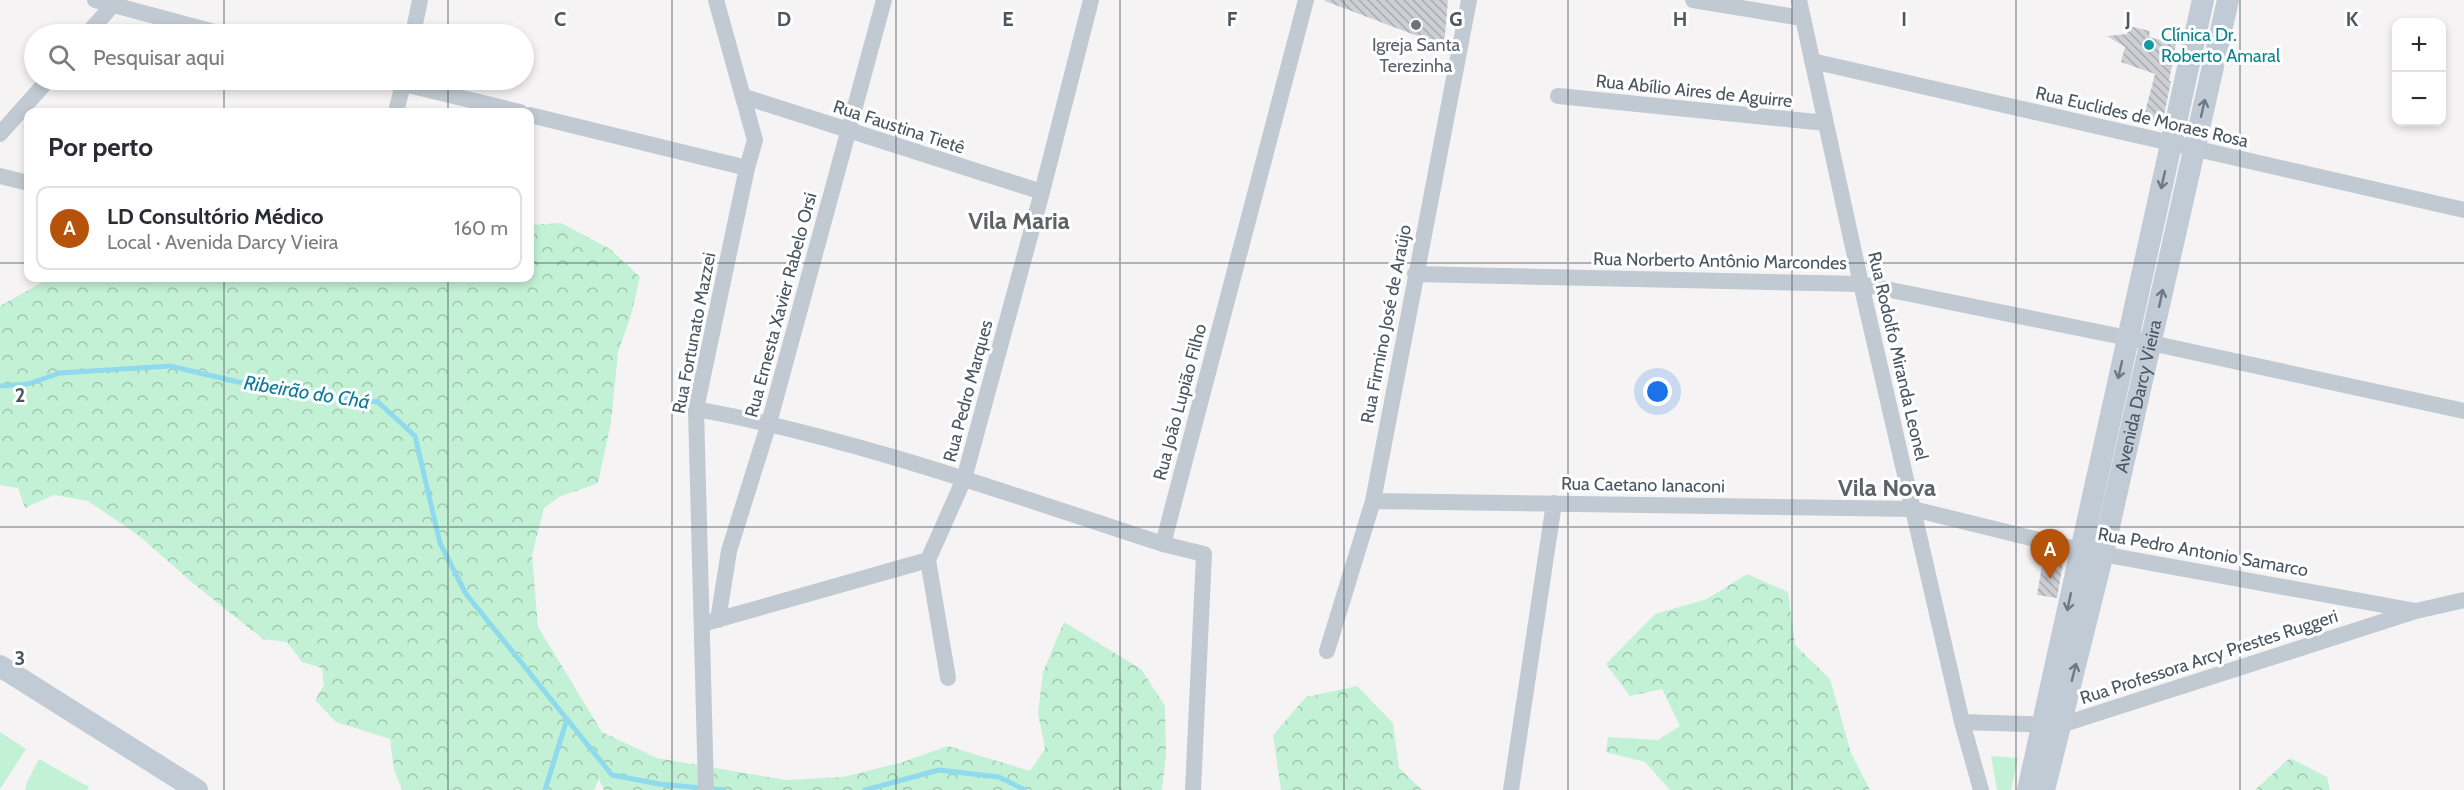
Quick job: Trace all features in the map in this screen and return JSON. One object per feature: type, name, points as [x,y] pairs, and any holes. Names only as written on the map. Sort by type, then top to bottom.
[{"type":"main road","name":"Avenida Darcy Vieira","points":[[2044,790],[2080,549],[2203,0]]},
{"type":"main road","name":"Avenida Darcy Vieira","points":[[2028,790],[2052,725],[2103,554],[2228,0]]},
{"type":"main road","points":[[0,666],[197,790]]},
{"type":"street","points":[[95,0],[114,3],[187,24]]},
{"type":"street","points":[[415,24],[420,0]]},
{"type":"street","name":"Rua Fortunato Mazzei","points":[[706,790],[710,622],[696,409],[747,168],[755,140],[745,97],[716,0]]},
{"type":"street","name":"Rua Ernesta Xavier Rabelo Orsi","points":[[710,622],[729,551],[769,423],[884,0]]},
{"type":"street","name":"Rua Pedro Marques","points":[[928,560],[964,479],[1042,192],[1091,0]]},
{"type":"street","name":"Rua João Lupião Filho","points":[[1163,544],[1305,0]]},
{"type":"street","name":"Rua Firmino José de Araújo","points":[[1327,651],[1373,501],[1469,0]]},
{"type":"street","points":[[1693,0],[1802,18]]},
{"type":"street","name":"Rua Rodolfo Miranda Leonel","points":[[1799,0],[1861,284],[1962,722],[1981,790]]},
{"type":"street","points":[[96,24],[114,3]]},
{"type":"street","name":"Rua Euclides de Moraes Rosa","points":[[1812,61],[2464,210]]},
{"type":"street","points":[[0,134],[39,90]]},
{"type":"street","points":[[396,108],[397,90]]},
{"type":"street","points":[[433,90],[504,108]]},
{"type":"street","name":"Rua Abílio Aires de Aguirre","points":[[1558,96],[1826,123]]},
{"type":"street","name":"Rua Faustina Tietê","points":[[745,97],[1042,192]]},
{"type":"street","points":[[534,116],[747,168]]},
{"type":"street","points":[[0,176],[24,182]]},
{"type":"street","name":"Rua Norberto Antônio Marcondes","points":[[1415,274],[1861,284],[2128,338],[2464,411]]},
{"type":"street","points":[[696,409],[769,423],[964,479],[1163,544],[1204,554],[1193,790]]},
{"type":"street","name":"Rua Caetano Ianaconi","points":[[1373,501],[1913,509]]},
{"type":"street","points":[[1511,790],[1554,503]]},
{"type":"street","name":"Rua Pedro Antonio Samarco","points":[[1913,509],[2103,554],[2416,611]]},
{"type":"street","points":[[710,622],[928,560],[948,678]]},
{"type":"street","name":"Rua Professora Arcy Prestes Ruggeri","points":[[1962,722],[2052,725],[2416,611],[2464,600]]},
{"type":"green space","points":[[561,223],[610,249],[640,277],[631,315],[618,352],[611,422],[598,483],[559,497],[544,508],[532,555],[538,627],[602,732],[657,758],[786,780],[843,777],[903,762],[948,746],[1030,771],[1045,749],[1038,713],[1043,672],[1064,622],[1141,669],[1165,706],[1166,755],[1162,790],[604,790],[599,779],[594,790],[402,790],[394,769],[390,739],[336,722],[315,700],[324,685],[322,668],[302,662],[287,642],[263,639],[194,584],[138,535],[88,501],[54,495],[25,508],[18,488],[0,485],[0,306],[43,282],[534,282],[534,225]]},
{"type":"green space","points":[[1747,574],[1788,592],[1795,645],[1830,679],[1851,753],[1870,790],[1670,790],[1645,762],[1606,752],[1608,737],[1658,740],[1680,726],[1662,689],[1630,696],[1606,664],[1655,614],[1707,599]]},
{"type":"green space","points":[[1357,686],[1393,723],[1399,768],[1422,790],[1281,790],[1273,735],[1306,697]]},
{"type":"green space","points":[[0,732],[26,749],[0,789]]},
{"type":"green space","points":[[1991,756],[2018,758],[2011,790],[1997,790]]},
{"type":"green space","points":[[2290,758],[2327,777],[2330,790],[2255,790]]},
{"type":"green space","points":[[39,759],[89,787],[87,790],[25,790]]},
{"type":"building","name":"Igreja Santa Terezinha","points":[[1448,0],[1444,46],[1325,1]]},
{"type":"building","points":[[2129,26],[2150,31],[2149,37],[2176,44],[2162,125],[2143,120],[2155,74],[2121,62],[2125,47],[2107,36],[2127,34]]},
{"type":"building","points":[[2043,560],[2063,563],[2057,598],[2037,595]]},
{"type":"waterway","name":"Ribeirão do Chá","points":[[0,386],[28,384],[60,373],[170,366],[238,382],[378,402],[415,436],[440,543],[466,594],[612,775],[659,784],[724,790]]},
{"type":"waterway","points":[[545,790],[567,719]]},
{"type":"waterway","name":"Ribeirão do Chá","points":[[865,790],[939,770],[999,777],[1025,790]]},
{"type":"place","name":"Igreja Santa Terezinha","points":[[1416,25]]},
{"type":"place","name":"Clínica Dr. Roberto Amaral","points":[[2149,45]]},
{"type":"place","name":"LD Consultório Médico","points":[[2050,579]]},
{"type":"district","name":"Vila Maria","points":[[1019,221]]},
{"type":"district","name":"Vila Nova","points":[[1887,488]]}]
